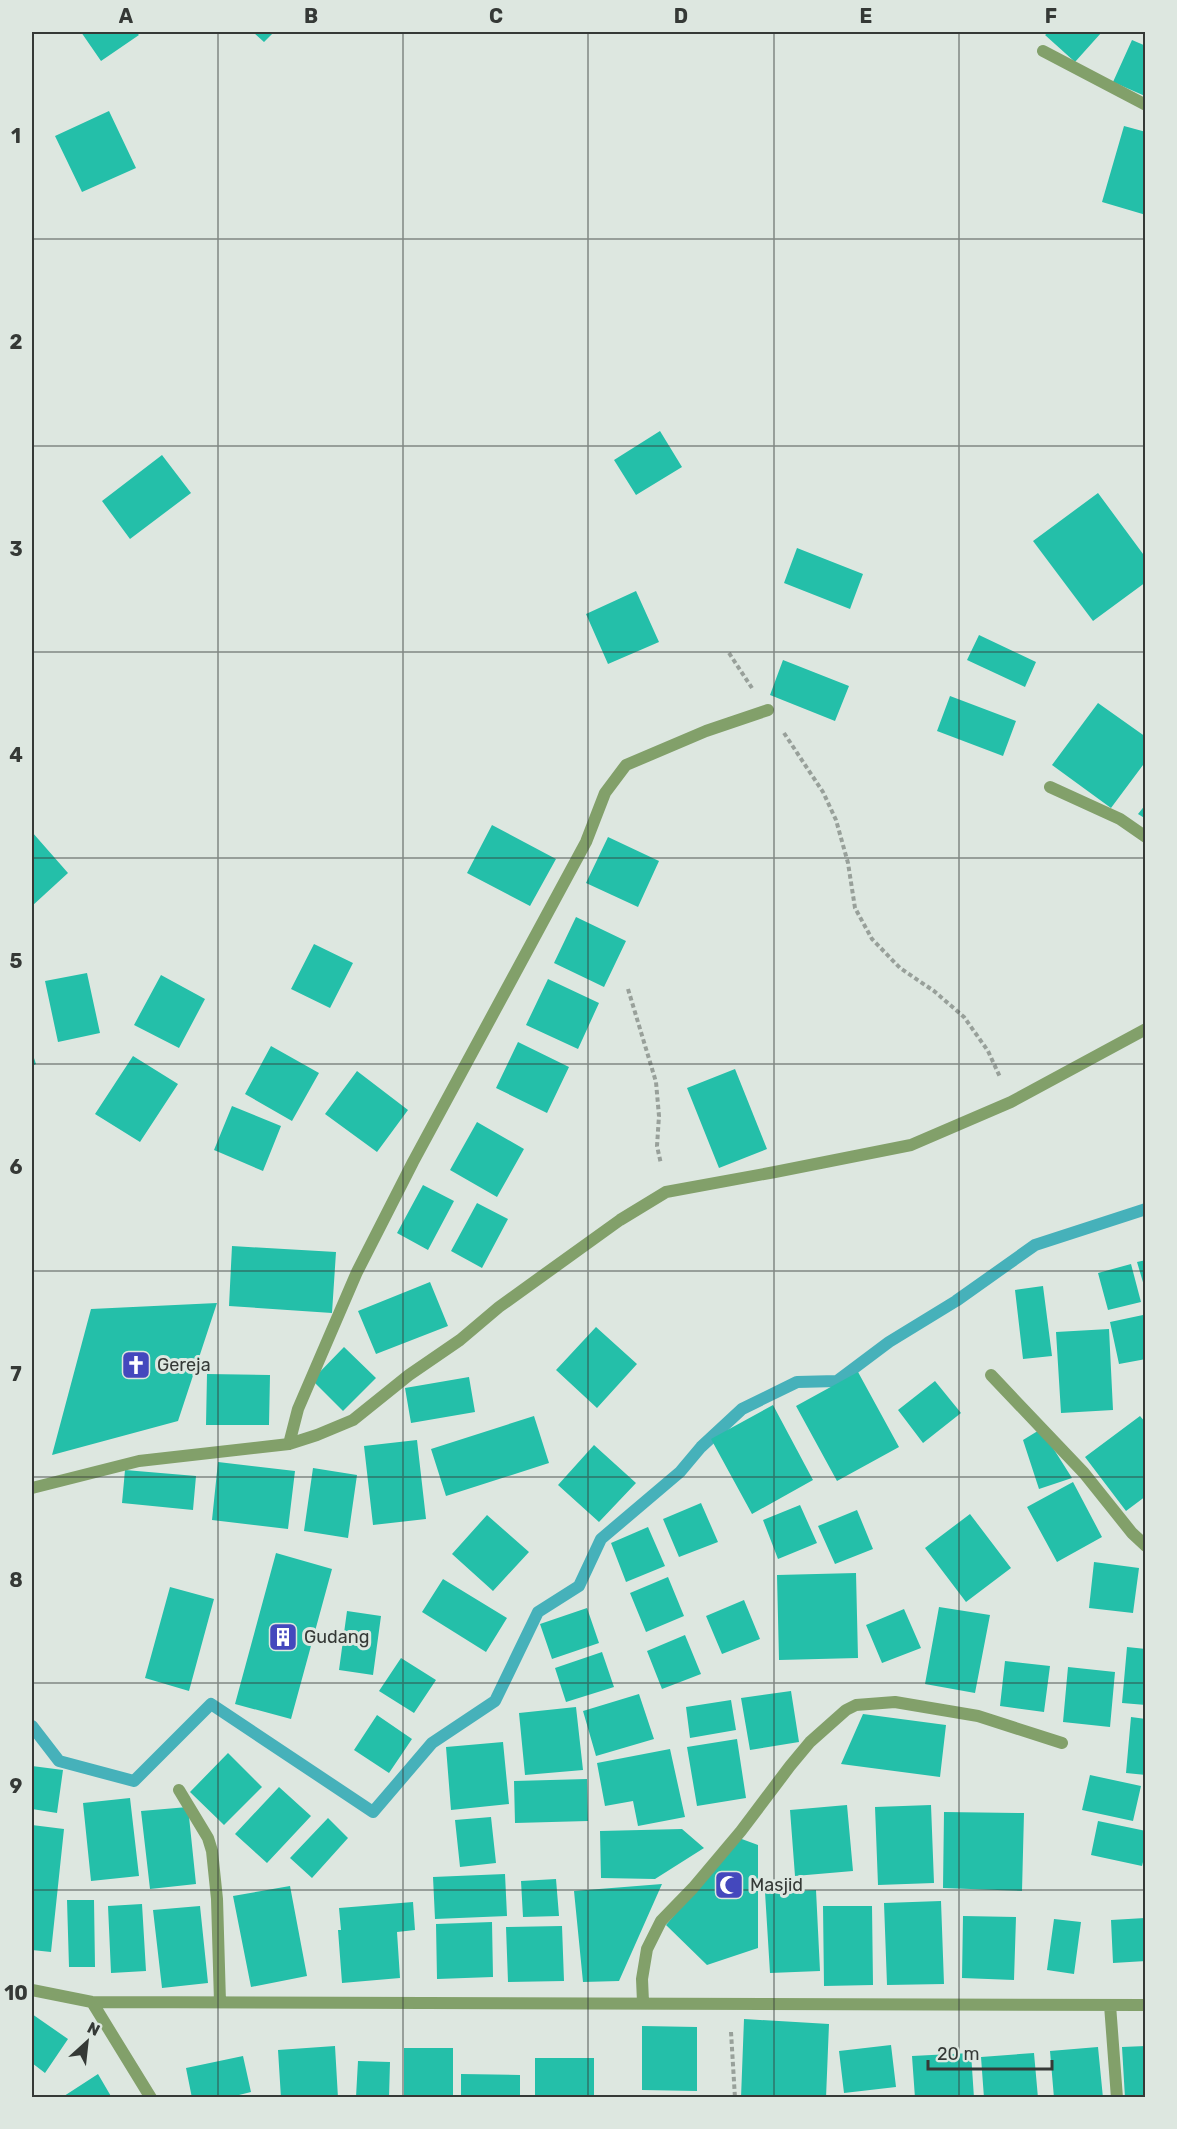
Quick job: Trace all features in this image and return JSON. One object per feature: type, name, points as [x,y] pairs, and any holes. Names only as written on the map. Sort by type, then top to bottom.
[{"type":"street","points":[[1043,51],[1116,92],[1146,105]]},
{"type":"street","points":[[289,1444],[298,1409],[357,1272],[413,1162],[586,842],[605,793],[626,765],[706,731],[768,710]]},
{"type":"street","points":[[1050,787],[1120,819],[1146,837]]},
{"type":"street","points":[[32,1488],[139,1461],[289,1444],[353,1420],[383,1395],[460,1340],[499,1307],[620,1220],[666,1192],[911,1145],[1011,1102],[1146,1029]]},
{"type":"street","points":[[991,1375],[1084,1473],[1132,1533],[1146,1546]]},
{"type":"street","points":[[643,2002],[642,1978],[647,1949],[661,1921],[693,1888],[741,1831],[803,1750],[846,1710],[856,1705],[895,1702],[978,1716],[1062,1743]]},
{"type":"street","points":[[179,1790],[201,1824],[210,1844],[217,1891],[220,2002]]},
{"type":"street","points":[[32,1990],[92,2002],[1146,2005]]},
{"type":"street","points":[[92,2002],[151,2097]]},
{"type":"street","points":[[1110,2005],[1117,2097]]},
{"type":"path","points":[[729,653],[823,792],[836,820],[848,863],[855,908],[872,939],[900,968],[934,991],[964,1017],[988,1051],[1011,1102]]},
{"type":"path","points":[[628,989],[656,1082],[657,1146],[666,1192]]},
{"type":"path","points":[[729,2005],[735,2097]]},
{"type":"building","points":[[81,32],[136,32],[139,35],[101,61]]},
{"type":"building","points":[[253,32],[274,32],[264,42]]},
{"type":"building","points":[[1049,32],[1101,33],[1075,62],[1045,35]]},
{"type":"building","points":[[1132,40],[1146,46],[1145,96],[1113,82]]},
{"type":"building","points":[[109,111],[136,168],[82,192],[55,136]]},
{"type":"building","points":[[1124,126],[1146,132],[1146,215],[1102,202]]},
{"type":"building","points":[[660,431],[682,467],[636,495],[614,460]]},
{"type":"building","points":[[162,455],[191,493],[130,539],[102,501]]},
{"type":"building","points":[[1098,493],[1146,558],[1146,582],[1093,621],[1033,541]]},
{"type":"building","points":[[797,548],[863,574],[850,609],[784,583]]},
{"type":"building","points":[[636,591],[659,642],[608,664],[586,614]]},
{"type":"building","points":[[979,635],[1036,662],[1025,687],[967,660]]},
{"type":"building","points":[[783,660],[849,686],[835,721],[770,695]]},
{"type":"building","points":[[950,696],[1016,721],[1003,756],[937,731]]},
{"type":"building","points":[[1098,703],[1146,737],[1146,761],[1111,808],[1052,765]]},
{"type":"building","points":[[1146,804],[1146,819],[1138,814]]},
{"type":"building","points":[[492,825],[556,859],[530,906],[467,873]]},
{"type":"building","points":[[32,832],[68,873],[32,906]]},
{"type":"building","points":[[608,837],[659,861],[638,907],[586,883]]},
{"type":"building","points":[[576,917],[626,941],[604,987],[554,963]]},
{"type":"building","points":[[314,944],[353,963],[330,1008],[291,989]]},
{"type":"building","points":[[87,973],[100,1033],[58,1042],[45,981]]},
{"type":"building","points":[[161,975],[205,999],[179,1048],[134,1025]]},
{"type":"building","points":[[548,979],[599,1003],[578,1049],[526,1025]]},
{"type":"building","points":[[518,1042],[569,1067],[547,1113],[496,1088]]},
{"type":"building","points":[[271,1046],[319,1073],[292,1121],[245,1094]]},
{"type":"building","points":[[32,1052],[36,1064],[32,1066]]},
{"type":"building","points":[[133,1056],[178,1084],[140,1142],[95,1114]]},
{"type":"building","points":[[735,1069],[767,1149],[719,1168],[687,1088]]},
{"type":"building","points":[[357,1071],[408,1110],[377,1152],[325,1114]]},
{"type":"building","points":[[232,1106],[281,1126],[263,1171],[214,1150]]},
{"type":"building","points":[[477,1122],[524,1149],[497,1197],[450,1170]]},
{"type":"building","points":[[423,1185],[454,1201],[428,1250],[397,1233]]},
{"type":"building","points":[[477,1203],[508,1219],[482,1268],[451,1251]]},
{"type":"building","points":[[232,1246],[336,1252],[332,1313],[229,1306]]},
{"type":"building","points":[[1146,1260],[1146,1289],[1145,1289],[1137,1262]]},
{"type":"building","points":[[1131,1264],[1141,1302],[1108,1310],[1098,1273]]},
{"type":"building","points":[[430,1282],[448,1326],[376,1354],[358,1311]]},
{"type":"building","points":[[1043,1286],[1052,1356],[1023,1359],[1015,1290]]},
{"type":"building","name":"Gereja","points":[[217,1303],[178,1421],[52,1455],[91,1309]]},
{"type":"building","points":[[1143,1315],[1146,1327],[1146,1359],[1119,1364],[1110,1322]]},
{"type":"building","points":[[596,1327],[637,1364],[597,1408],[556,1370]]},
{"type":"building","points":[[1109,1329],[1113,1410],[1061,1413],[1056,1332]]},
{"type":"building","points":[[344,1347],[376,1378],[343,1411],[312,1380]]},
{"type":"building","points":[[858,1372],[899,1447],[837,1481],[796,1406]]},
{"type":"building","points":[[207,1374],[270,1375],[269,1425],[206,1425]]},
{"type":"building","points":[[469,1377],[475,1412],[411,1423],[405,1388]]},
{"type":"building","points":[[935,1381],[961,1413],[923,1443],[898,1410]]},
{"type":"building","points":[[773,1405],[813,1480],[752,1514],[711,1439]]},
{"type":"building","points":[[534,1416],[549,1463],[446,1496],[431,1449]]},
{"type":"building","points":[[1140,1416],[1146,1423],[1146,1496],[1126,1511],[1085,1457]]},
{"type":"building","points":[[1041,1429],[1072,1478],[1039,1489],[1023,1440]]},
{"type":"building","points":[[417,1440],[426,1519],[373,1525],[364,1446]]},
{"type":"building","points":[[594,1445],[636,1483],[599,1522],[558,1485]]},
{"type":"building","points":[[218,1462],[295,1471],[288,1529],[212,1520]]},
{"type":"building","points":[[313,1468],[357,1475],[348,1538],[304,1531]]},
{"type":"building","points":[[125,1470],[196,1476],[193,1510],[122,1503]]},
{"type":"building","points":[[1073,1482],[1102,1537],[1057,1562],[1027,1507]]},
{"type":"building","points":[[701,1503],[718,1542],[679,1557],[663,1519]]},
{"type":"building","points":[[800,1505],[817,1543],[778,1559],[763,1520]]},
{"type":"building","points":[[857,1510],[873,1549],[835,1564],[818,1526]]},
{"type":"building","points":[[970,1514],[1011,1568],[966,1602],[925,1548]]},
{"type":"building","points":[[487,1515],[529,1552],[493,1591],[452,1554]]},
{"type":"building","points":[[648,1527],[665,1566],[626,1582],[611,1543]]},
{"type":"building","name":"Gudang","points":[[276,1553],[332,1569],[291,1719],[235,1704]]},
{"type":"building","points":[[1094,1562],[1139,1568],[1133,1613],[1089,1608]]},
{"type":"building","points":[[856,1573],[858,1658],[779,1660],[777,1575]]},
{"type":"building","points":[[668,1577],[684,1616],[646,1632],[630,1593]]},
{"type":"building","points":[[443,1579],[507,1618],[486,1652],[422,1612]]},
{"type":"building","points":[[170,1587],[214,1599],[189,1691],[145,1678]]},
{"type":"building","points":[[744,1600],[760,1639],[722,1654],[706,1616]]},
{"type":"building","points":[[939,1607],[990,1615],[975,1693],[925,1684]]},
{"type":"building","points":[[587,1608],[599,1643],[552,1659],[540,1624]]},
{"type":"building","points":[[904,1609],[921,1648],[882,1663],[866,1625]]},
{"type":"building","points":[[347,1611],[381,1616],[373,1675],[339,1670]]},
{"type":"building","points":[[685,1635],[701,1674],[662,1689],[647,1651]]},
{"type":"building","points":[[1127,1647],[1146,1649],[1146,1705],[1122,1703]]},
{"type":"building","points":[[602,1652],[614,1687],[566,1702],[555,1668]]},
{"type":"building","points":[[401,1658],[436,1680],[414,1713],[379,1691]]},
{"type":"building","points":[[1005,1661],[1050,1666],[1044,1712],[1000,1706]]},
{"type":"building","points":[[1068,1667],[1115,1672],[1110,1727],[1063,1722]]},
{"type":"building","points":[[791,1691],[799,1742],[750,1750],[741,1698]]},
{"type":"building","points":[[639,1694],[654,1739],[596,1756],[583,1711]]},
{"type":"building","points":[[731,1700],[736,1730],[690,1738],[686,1707]]},
{"type":"building","points":[[576,1707],[583,1770],[525,1775],[519,1713]]},
{"type":"building","points":[[863,1714],[946,1725],[940,1777],[841,1764]]},
{"type":"building","points":[[377,1715],[412,1739],[389,1773],[354,1750]]},
{"type":"building","points":[[1131,1717],[1146,1719],[1146,1775],[1126,1773]]},
{"type":"building","points":[[737,1739],[746,1798],[697,1806],[687,1747]]},
{"type":"building","points":[[503,1742],[509,1804],[451,1810],[446,1747]]},
{"type":"building","points":[[670,1749],[685,1817],[638,1826],[633,1801],[605,1806],[597,1763]]},
{"type":"building","points":[[228,1753],[262,1787],[224,1825],[190,1792]]},
{"type":"building","points":[[32,1766],[63,1770],[57,1813],[32,1809]]},
{"type":"building","points":[[1090,1775],[1141,1786],[1133,1821],[1082,1810]]},
{"type":"building","points":[[587,1779],[588,1821],[515,1823],[514,1781]]},
{"type":"building","points":[[279,1787],[311,1816],[267,1863],[235,1834]]},
{"type":"building","points":[[130,1798],[139,1876],[91,1881],[83,1803]]},
{"type":"building","points":[[847,1805],[853,1871],[795,1876],[790,1810]]},
{"type":"building","points":[[931,1805],[934,1883],[878,1885],[875,1807]]},
{"type":"building","points":[[188,1807],[196,1884],[150,1889],[141,1811]]},
{"type":"building","points":[[944,1812],[1024,1813],[1022,1891],[943,1888]]},
{"type":"building","points":[[491,1817],[496,1863],[460,1867],[455,1820]]},
{"type":"building","points":[[328,1818],[348,1838],[312,1878],[290,1858]]},
{"type":"building","points":[[1098,1821],[1146,1831],[1146,1850],[1142,1866],[1091,1855]]},
{"type":"building","points":[[32,1825],[64,1829],[51,1952],[32,1950]]},
{"type":"building","points":[[682,1829],[704,1848],[655,1879],[601,1878],[600,1831]]},
{"type":"building","name":"Masjid","points":[[739,1838],[758,1845],[758,1948],[707,1965],[666,1925]]},
{"type":"building","points":[[505,1874],[507,1916],[435,1919],[433,1877]]},
{"type":"building","points":[[556,1879],[559,1916],[523,1917],[521,1881]]},
{"type":"building","points":[[662,1884],[619,1981],[583,1982],[574,1891]]},
{"type":"building","points":[[290,1886],[307,1976],[251,1987],[233,1896]]},
{"type":"building","points":[[816,1890],[820,1971],[770,1973],[765,1892]]},
{"type":"building","points":[[67,1900],[94,1900],[95,1967],[69,1967]]},
{"type":"building","points":[[941,1901],[944,1984],[887,1985],[884,1903]]},
{"type":"building","points":[[413,1902],[415,1930],[397,1932],[400,1978],[342,1983],[338,1930],[341,1930],[339,1908]]},
{"type":"building","points":[[142,1904],[146,1971],[111,1973],[108,1906]]},
{"type":"building","points":[[200,1906],[208,1983],[162,1988],[153,1910]]},
{"type":"building","points":[[823,1906],[872,1906],[873,1985],[824,1986]]},
{"type":"building","points":[[963,1916],[1016,1917],[1014,1980],[962,1978]]},
{"type":"building","points":[[1145,1918],[1146,1961],[1113,1963],[1111,1920]]},
{"type":"building","points":[[1054,1919],[1081,1922],[1074,1974],[1047,1970]]},
{"type":"building","points":[[492,1922],[493,1977],[437,1979],[436,1924]]},
{"type":"building","points":[[562,1926],[564,1981],[508,1982],[506,1927]]},
{"type":"building","points":[[32,2014],[68,2039],[45,2073],[32,2063]]},
{"type":"building","points":[[744,2019],[829,2024],[826,2098],[741,2098]]},
{"type":"building","points":[[642,2026],[697,2027],[697,2091],[642,2090]]},
{"type":"building","points":[[891,2045],[896,2087],[844,2093],[839,2051]]},
{"type":"building","points":[[335,2046],[338,2098],[281,2098],[278,2050]]},
{"type":"building","points":[[1146,2046],[1146,2098],[1125,2098],[1122,2047]]},
{"type":"building","points":[[1098,2047],[1103,2098],[1054,2098],[1050,2051]]},
{"type":"building","points":[[404,2048],[453,2048],[453,2098],[404,2098]]},
{"type":"building","points":[[971,2053],[974,2098],[915,2098],[912,2056]]},
{"type":"building","points":[[1034,2053],[1038,2098],[984,2098],[981,2057]]},
{"type":"building","points":[[243,2056],[251,2092],[227,2098],[192,2098],[186,2068]]},
{"type":"building","points":[[535,2058],[594,2058],[594,2098],[535,2098]]},
{"type":"building","points":[[358,2061],[390,2062],[389,2098],[356,2097]]},
{"type":"building","points":[[98,2074],[112,2098],[61,2098]]},
{"type":"building","points":[[461,2074],[520,2075],[520,2098],[461,2098]]},
{"type":"waterway","points":[[32,1726],[59,1761],[134,1781],[211,1704],[373,1812],[432,1743],[495,1701],[538,1612],[579,1586],[601,1539],[680,1472],[701,1447],[742,1409],[797,1382],[837,1381],[889,1342],[956,1301],[1035,1245],[1146,1209]]},
{"type":"place","name":"Gereja","points":[[136,1365]]},
{"type":"place","name":"Gudang","points":[[283,1637]]},
{"type":"place","name":"Masjid","points":[[729,1885]]}]
